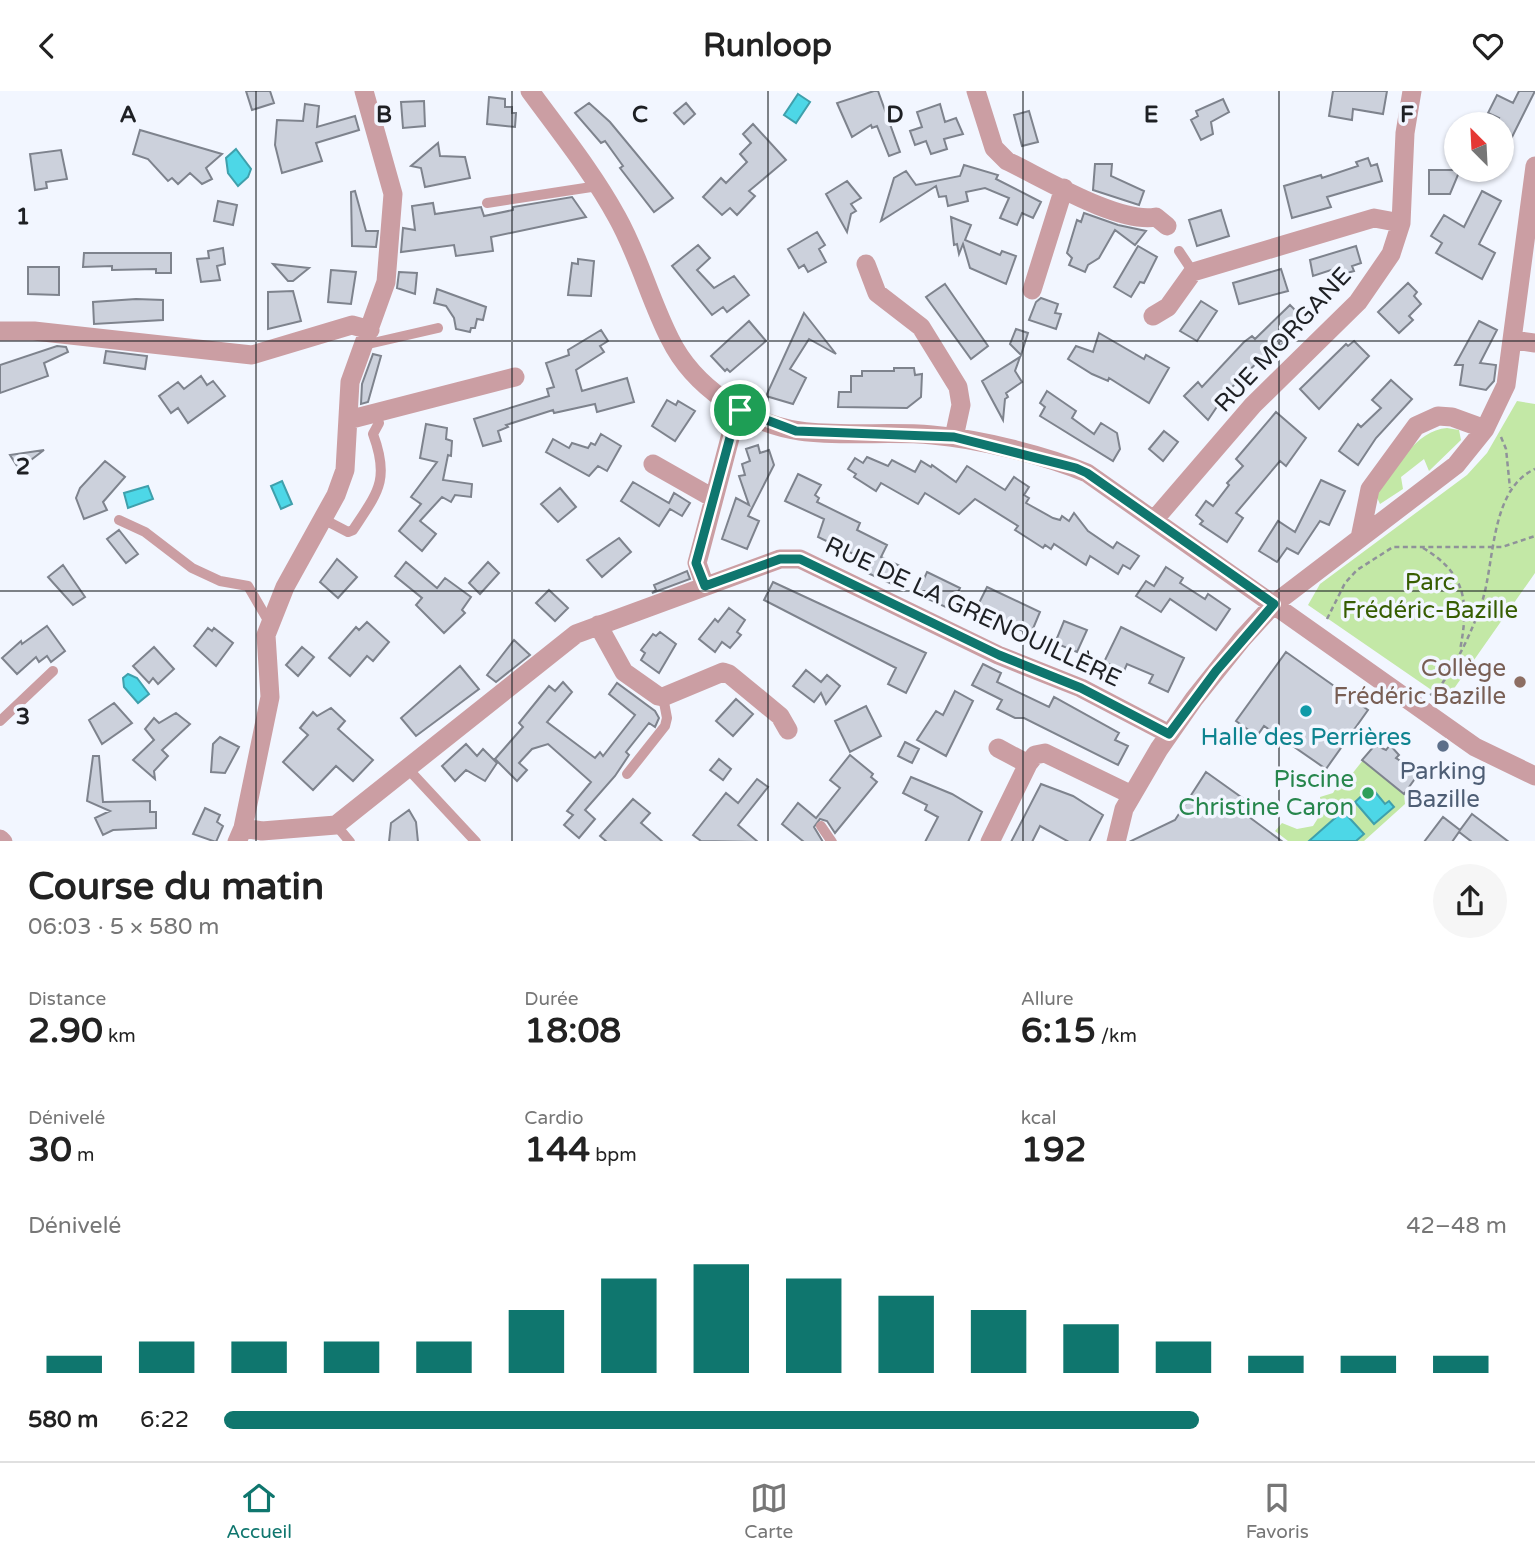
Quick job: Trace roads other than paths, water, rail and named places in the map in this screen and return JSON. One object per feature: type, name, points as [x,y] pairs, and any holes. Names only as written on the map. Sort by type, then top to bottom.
[{"type":"street","points":[[339,833],[262,831],[240,835],[270,697],[266,635],[269,622],[323,519],[345,470],[350,382],[386,282],[394,207],[383,151],[364,91]]},
{"type":"street","points":[[530,91],[598,186],[626,235],[670,341],[686,364],[718,395],[740,410],[796,431],[954,437],[1076,468],[1484,752],[1535,776]]},
{"type":"street","points":[[976,91],[998,155],[1120,215],[1144,219],[1156,217],[1167,226]]},
{"type":"street","name":"RUE MORGANE","points":[[1154,520],[1253,405],[1358,302],[1391,254],[1401,223],[1405,133],[1412,91]]},
{"type":"street","points":[[1116,841],[1124,809],[1169,734],[1216,671],[1274,604],[1456,465],[1485,429],[1506,384],[1535,166]]},
{"type":"street","points":[[1032,290],[1064,188]]},
{"type":"street","points":[[1153,316],[1168,307],[1193,272],[1374,218],[1401,223]]},
{"type":"street","points":[[866,264],[877,293],[921,327],[958,387],[961,405],[954,437]]},
{"type":"street","points":[[0,331],[34,331],[252,355],[352,325],[367,337]]},
{"type":"street","points":[[1513,341],[1535,344]]},
{"type":"street","points":[[348,420],[515,377]]},
{"type":"street","points":[[705,586],[696,563],[740,410]]},
{"type":"street","points":[[1360,538],[1370,489],[1416,426],[1438,416],[1452,417],[1485,429]]},
{"type":"street","points":[[653,464],[713,498]]},
{"type":"street","name":"RUE DE LA GRENOUILLÈRE","points":[[339,833],[409,770],[576,634],[780,559],[800,559],[999,655],[1081,688],[1169,734]]},
{"type":"street","points":[[598,625],[624,672],[663,697],[723,672],[780,716],[788,730]]},
{"type":"street","points":[[999,748],[1028,764]]},
{"type":"street","points":[[990,841],[1035,755],[1045,753],[1132,795]]},
{"type":"lane","points":[[487,203],[598,186]]},
{"type":"lane","points":[[1179,251],[1193,272]]},
{"type":"lane","points":[[367,337],[438,328]]},
{"type":"lane","points":[[323,519],[348,532],[353,530],[380,489],[382,458],[373,434],[379,423],[376,414]]},
{"type":"lane","points":[[119,520],[145,532],[192,568],[220,581],[248,586],[269,622]]},
{"type":"lane","points":[[0,721],[53,671]]},
{"type":"lane","points":[[627,774],[665,726],[667,718],[663,697]]},
{"type":"lane","points":[[409,770],[475,841]]},
{"type":"lane","points":[[821,826],[831,841]]},
{"type":"water","points":[[798,94],[810,102],[796,123],[784,115]]},
{"type":"water","points":[[236,149],[251,169],[248,177],[238,186],[228,173],[226,158]]},
{"type":"water","points":[[282,481],[292,504],[281,509],[271,486]]},
{"type":"water","points":[[148,486],[153,499],[128,508],[124,493]]},
{"type":"water","points":[[128,674],[137,678],[149,694],[138,703],[124,687],[123,678]]},
{"type":"water","points":[[1371,787],[1385,804],[1389,801],[1394,807],[1374,824],[1355,802]]},
{"type":"water","points":[[1343,811],[1364,834],[1356,841],[1309,841]]},
{"type":"place","name":"Collège Frédéric Bazille","points":[[1520,682]]},
{"type":"place","name":"Halle des Perrières","points":[[1306,711]]},
{"type":"place","name":"Parking Bazille","points":[[1443,746]]},
{"type":"place","name":"Piscine Christine Caron","points":[[1368,793]]},
{"type":"park label","name":"Parc Frédéric-Bazille","points":[[1430,596]]}]
